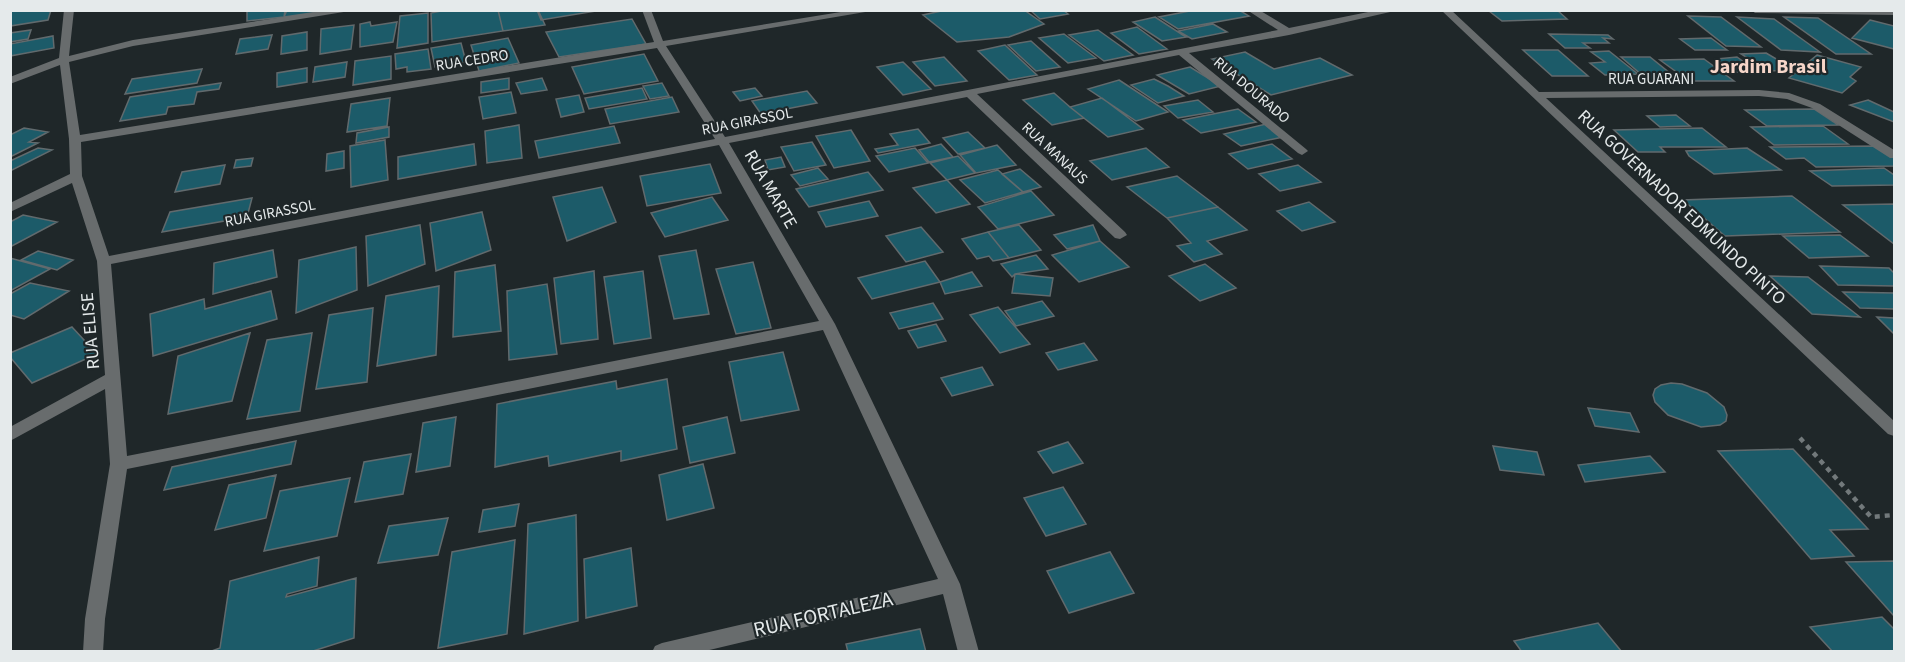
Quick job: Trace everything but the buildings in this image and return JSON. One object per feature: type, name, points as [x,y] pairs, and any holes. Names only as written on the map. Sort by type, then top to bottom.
[{"type":"street","name":"RUA ELISE","points":[[69,10],[64,60],[75,139],[76,176],[104,261],[119,464],[95,619],[93,651]]},
{"type":"street","points":[[10,81],[64,60],[163,37],[352,10]]},
{"type":"street","name":"RUA MARTE","points":[[646,10],[660,45],[722,141],[828,324],[950,584],[969,651]]},
{"type":"street","name":"RUA CEDRO","points":[[75,139],[873,10]]},
{"type":"street","points":[[1251,10],[1289,32]]},
{"type":"street","name":"RUA GIRASSOL","points":[[104,261],[1184,53],[1395,10]]},
{"type":"street","name":"RUA GOVERNADOR EDMUNDO PINTO","points":[[1445,10],[1894,430]]},
{"type":"street","points":[[1755,10],[1893,13]]},
{"type":"street","name":"RUA DOURADO","points":[[1184,53],[1302,151]]},
{"type":"street","name":"RUA MANAUS","points":[[969,93],[1120,235]]},
{"type":"street","name":"RUA GUARANI","points":[[1536,95],[1759,93],[1789,96],[1816,106],[1894,154]]},
{"type":"street","points":[[10,208],[76,176]]},
{"type":"street","points":[[119,464],[828,324]]},
{"type":"street","points":[[10,435],[114,377]]},
{"type":"street","name":"RUA FORTALEZA","points":[[662,651],[950,584]]},
{"type":"path","points":[[1800,438],[1871,517],[1894,516]]},
{"type":"district","name":"Jardim Brasil","points":[[1768,66]]}]
